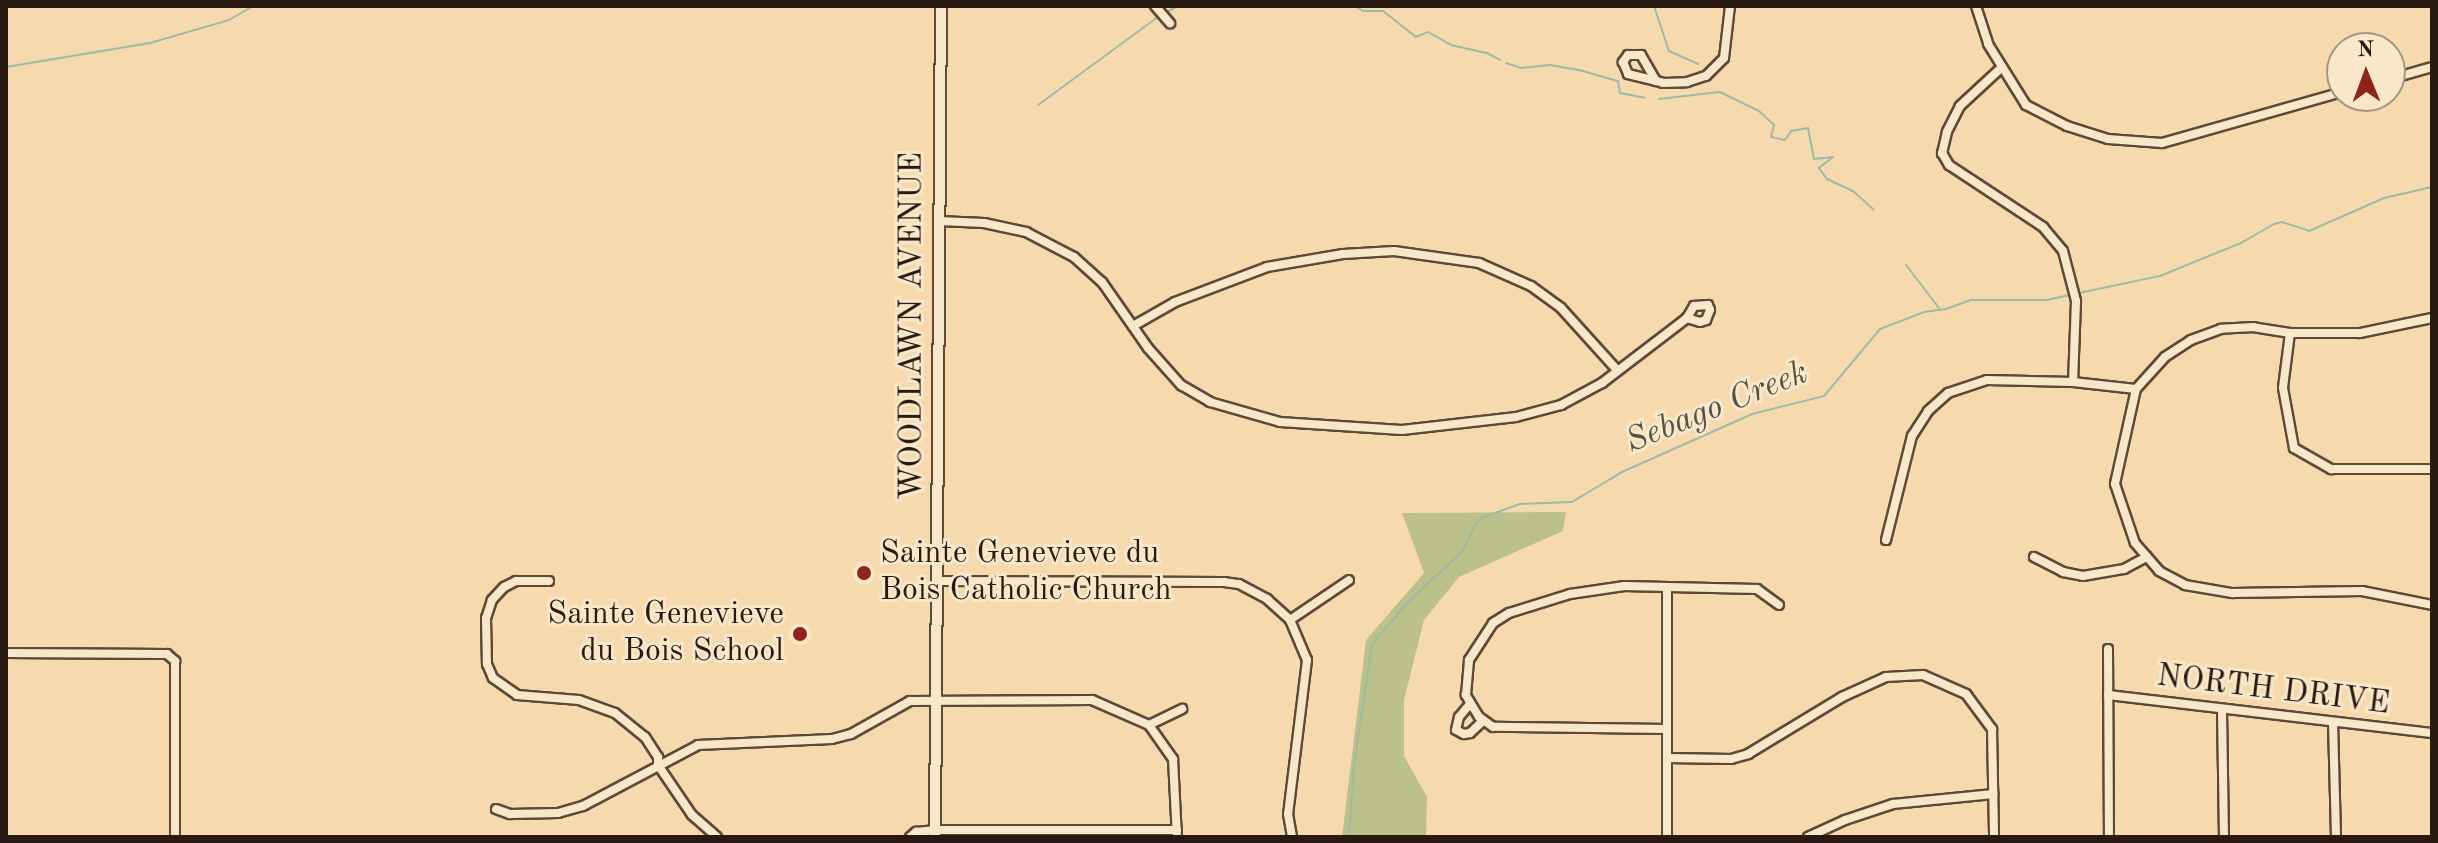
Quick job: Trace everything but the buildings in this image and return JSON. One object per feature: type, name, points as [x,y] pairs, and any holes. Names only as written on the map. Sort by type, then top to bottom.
[{"type":"street","name":"WOODLAWN AVENUE","points":[[936,834],[941,6]]},
{"type":"street","points":[[1155,6],[1170,23]]},
{"type":"street","points":[[1656,81],[1687,82],[1706,76],[1724,58],[1730,6]]},
{"type":"street","points":[[1976,6],[1988,44],[2026,105],[2067,126],[2108,139],[2162,143],[2326,97]]},
{"type":"street","points":[[2406,74],[2432,67]]},
{"type":"street","points":[[2001,68],[1960,106],[1947,132],[1942,153],[1949,165],[2057,240],[2067,259],[2076,301],[2073,382]]},
{"type":"street","points":[[939,221],[984,223],[1041,238],[1074,257],[1102,282],[1168,373],[1210,402],[1280,422],[1402,430],[1516,417],[1561,405],[1602,383],[1687,318]]},
{"type":"street","points":[[1133,326],[1175,302],[1267,267],[1343,254],[1394,251],[1479,263],[1530,285],[1561,308],[1617,370]]},
{"type":"street","points":[[2432,318],[2360,333],[2290,333],[2254,327],[2221,329],[2191,340],[2165,357],[2136,389],[2115,484],[2130,532],[2159,571],[2175,580],[2232,593],[2362,591],[2432,605]]},
{"type":"street","points":[[2290,333],[2283,388],[2294,448],[2331,469],[2432,469]]},
{"type":"street","points":[[1886,540],[1912,436],[1928,411],[1948,393],[1987,380],[2073,382],[2136,389]]},
{"type":"street","points":[[2034,557],[2063,572],[2083,576],[2124,569],[2147,557]]},
{"type":"street","points":[[1290,620],[1349,580]]},
{"type":"street","points":[[549,581],[516,581],[504,587],[492,600],[486,618],[487,664],[493,678],[517,695],[579,700],[615,713],[645,737],[658,757],[658,765],[692,815],[717,837]]},
{"type":"street","points":[[938,581],[1224,582],[1251,590],[1290,620],[1304,650],[1307,670],[1288,814],[1292,837]]},
{"type":"street","points":[[1667,729],[1493,727],[1483,721],[1470,704],[1465,674],[1469,660],[1493,623],[1509,613],[1570,594],[1624,586],[1757,589],[1779,605]]},
{"type":"street","points":[[1667,587],[1667,837]]},
{"type":"street","points":[[2108,649],[2109,837]]},
{"type":"street","points":[[6,653],[167,654],[175,661],[175,837]]},
{"type":"street","points":[[1667,758],[1731,759],[1748,754],[1842,697],[1886,677],[1907,674],[1937,679],[1966,694],[1992,729],[1994,837]]},
{"type":"street","name":"NORTH DRIVE","points":[[2108,695],[2432,733]]},
{"type":"street","points":[[496,809],[510,814],[558,813],[583,806],[698,745],[832,739],[851,734],[910,701],[1092,700],[1149,725],[1173,759],[1177,833],[936,834],[910,837]]},
{"type":"street","points":[[1470,704],[1459,717],[1456,730],[1470,733],[1483,721]]},
{"type":"street","points":[[1149,725],[1182,709]]},
{"type":"street","points":[[2222,710],[2224,837]]},
{"type":"street","points":[[2333,722],[2336,837]]},
{"type":"street","points":[[1808,837],[1845,820],[1893,804],[1994,794]]},
{"type":"green space","points":[[1566,512],[1563,531],[1459,577],[1424,620],[1404,700],[1404,756],[1427,797],[1426,837],[1342,837],[1366,640],[1424,573],[1402,513]]},
{"type":"waterway","points":[[6,67],[150,43],[229,20],[253,6]]},
{"type":"waterway","points":[[1165,13],[1178,6]]},
{"type":"waterway","points":[[1355,6],[1363,11],[1383,11],[1416,37],[1428,32],[1451,45],[1487,53],[1500,60]]},
{"type":"waterway","points":[[1654,6],[1669,51],[1698,64]]},
{"type":"waterway","points":[[1038,105],[1159,16]]},
{"type":"waterway","points":[[1506,63],[1521,68],[1550,65],[1579,70],[1618,81],[1620,93],[1645,98]]},
{"type":"waterway","points":[[1659,99],[1720,92],[1759,111],[1774,125],[1771,137],[1785,140],[1791,131],[1808,128],[1814,159],[1833,157],[1819,168],[1827,179],[1853,191],[1874,210]]},
{"type":"waterway","name":"Sebago Creek","points":[[2079,293],[2160,276],[2241,243],[2274,224],[2282,222],[2309,231],[2384,198],[2432,187]]},
{"type":"waterway","points":[[1906,265],[1939,308]]},
{"type":"waterway","name":"Sebago Creek","points":[[1349,837],[1354,765],[1372,644],[1409,601],[1462,552],[1475,525],[1484,517],[1520,504],[1572,502],[1622,472],[1752,414],[1824,396],[1880,329],[1924,312],[1946,309],[1971,300],[2047,300],[2072,294]]},
{"type":"place","name":"Sainte Genevieve du Bois Catholic Church","points":[[864,573]]},
{"type":"place","name":"Sainte Genevieve du Bois School","points":[[800,634]]}]
